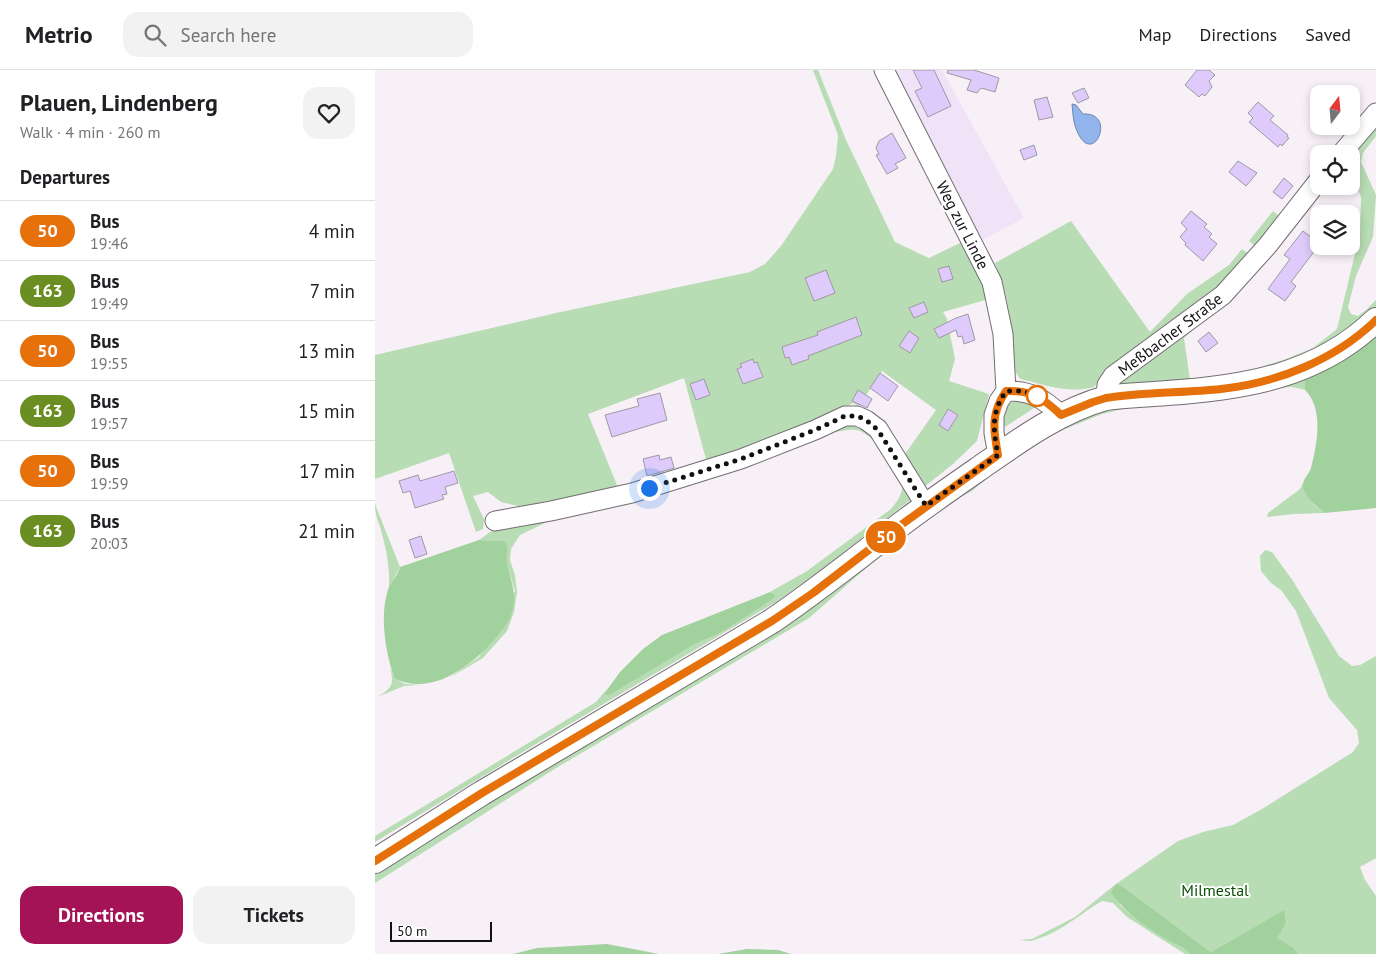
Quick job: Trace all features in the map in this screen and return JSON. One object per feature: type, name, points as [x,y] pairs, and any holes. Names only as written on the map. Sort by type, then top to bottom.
[{"type":"main road","points":[[375,861],[482,793],[772,621],[813,593],[926,506],[998,455],[1061,415],[1106,398],[1223,389],[1291,373],[1319,360],[1375,322]]},
{"type":"street","name":"Weg zur Linde","points":[[884,70],[992,282],[1003,334],[1006,391]]},
{"type":"street","points":[[1349,145],[1376,113]]},
{"type":"street","name":"Meßbacher Straße","points":[[1106,398],[1107,385],[1113,376],[1223,295],[1268,245],[1310,191]]},
{"type":"street","points":[[998,455],[994,433],[994,415],[999,401],[1006,391],[1023,391],[1037,396],[1047,402],[1061,415]]},
{"type":"street","points":[[495,521],[632,493],[741,459],[845,416],[857,416],[866,420],[878,430],[926,506]]},
{"type":"shaded area","points":[[895,70],[942,70],[1024,218],[982,240]]},
{"type":"green space","points":[[813,70],[818,70],[846,140],[895,242],[929,258],[966,240],[989,299],[943,312],[947,319],[955,359],[949,381],[989,394],[977,441],[953,464],[924,487],[903,457],[936,410],[882,371],[859,406],[853,403],[707,463],[684,378],[588,414],[619,490],[531,509],[501,502],[488,492],[473,496],[484,519],[483,529],[476,532],[449,453],[375,479],[375,355],[556,313],[750,272],[765,264],[781,246],[833,169],[838,135]]},
{"type":"green space","points":[[1376,121],[1376,136],[1363,153],[1361,162],[1376,195],[1373,237],[1356,276],[1348,307],[1351,314],[1358,316],[1376,300],[1376,308],[1341,337],[1271,371],[1190,380],[1239,374],[1283,360],[1313,348],[1337,329],[1355,255],[1360,255],[1360,145],[1358,145]]},
{"type":"green space","points":[[1273,211],[1280,217],[1260,250],[1249,241]]},
{"type":"green space","points":[[1071,221],[1150,332],[1187,294],[1229,265],[1242,249],[1253,257],[1244,271],[1100,379],[1094,387],[1075,390],[1057,388],[1021,379],[1017,374],[1012,358],[1008,306],[1004,287],[995,263]]},
{"type":"green space","points":[[1189,325],[1195,328],[1184,338],[1190,380],[1118,388],[1116,380]]},
{"type":"green space","points":[[1370,336],[1376,337],[1376,508],[1324,513],[1305,493],[1303,485],[1311,468],[1317,438],[1317,417],[1311,398],[1305,390],[1305,377]]},
{"type":"green space","points":[[1305,377],[1305,390],[1292,387],[1271,388],[1240,397],[1137,406],[1102,414],[1048,436],[991,474],[972,491],[951,502],[910,532],[809,618],[553,770],[375,883],[375,870],[1088,410]]},
{"type":"green space","points":[[1017,400],[1026,400],[1037,406],[1005,427],[1003,422],[1004,410],[1009,404]]},
{"type":"green space","points":[[831,424],[866,424],[914,497],[826,566],[776,602],[375,842],[375,836],[596,702],[607,689],[604,694],[693,645],[720,633],[772,593],[770,592],[807,571],[891,509],[899,498],[902,489],[893,466],[873,440],[860,431],[847,430],[834,432],[551,520],[520,535],[511,549],[510,560],[515,575],[517,592],[514,612],[507,631],[483,658],[449,678],[479,657],[515,591],[506,561],[504,541],[479,540],[490,532]]},
{"type":"green space","points":[[1303,483],[1311,500],[1324,513],[1267,517],[1268,513],[1300,489]]},
{"type":"green space","points":[[375,504],[400,567],[389,587],[387,557]]},
{"type":"green space","points":[[479,540],[505,541],[507,563],[514,595],[513,608],[508,622],[474,660],[449,676],[423,684],[395,679],[386,646],[384,609],[389,587],[400,567]]},
{"type":"green space","name":"Milmestal","points":[[1265,550],[1272,552],[1293,581],[1339,656],[1352,666],[1360,665],[1376,656],[1376,858],[1360,867],[1365,880],[1376,896],[1376,954],[1298,954],[1294,948],[1276,938],[1286,923],[1283,911],[1211,952],[1122,886],[1120,905],[1151,929],[1184,948],[1190,954],[1185,954],[1127,917],[1113,903],[1102,901],[1053,933],[1032,941],[1019,940],[1032,939],[1075,917],[1116,884],[1178,841],[1203,832],[1233,825],[1262,809],[1353,752],[1359,743],[1357,730],[1329,698],[1296,611],[1281,590],[1271,583],[1261,571],[1260,556]]},
{"type":"green space","points":[[770,592],[775,595],[773,599],[720,633],[693,645],[609,695],[604,694],[620,672],[643,649],[662,635]]},
{"type":"green space","points":[[390,667],[395,679],[405,684],[421,685],[404,686],[377,697],[391,685]]},
{"type":"green space","points":[[1116,884],[1122,886],[1211,952],[1284,910],[1286,923],[1277,938],[1294,948],[1298,954],[1190,954],[1184,948],[1146,926],[1124,908],[1111,893]]},
{"type":"green space","points":[[607,944],[659,954],[513,954],[537,948]]},
{"type":"green space","points":[[747,949],[778,950],[791,954],[718,954]]},
{"type":"water","points":[[1072,104],[1076,105],[1083,114],[1093,116],[1099,121],[1101,129],[1095,142],[1090,144],[1083,141],[1074,121]]},
{"type":"building","points":[[913,70],[934,70],[951,106],[928,117],[915,91],[922,88]]},
{"type":"building","points":[[948,70],[974,70],[999,78],[995,92],[981,88],[977,93],[967,90],[971,80],[947,73]]},
{"type":"building","points":[[1197,70],[1209,70],[1215,75],[1209,81],[1212,87],[1205,96],[1202,94],[1199,97],[1185,85]]},
{"type":"building","points":[[1084,88],[1089,98],[1078,103],[1072,93]]},
{"type":"building","points":[[1047,97],[1053,117],[1039,120],[1034,100]]},
{"type":"building","points":[[1258,102],[1274,116],[1270,120],[1288,135],[1287,137],[1289,138],[1282,146],[1280,144],[1278,147],[1249,122],[1253,118],[1248,113]]},
{"type":"building","points":[[892,133],[906,158],[895,164],[898,168],[887,174],[876,155],[879,154],[876,148],[879,141]]},
{"type":"building","points":[[1034,145],[1037,155],[1024,160],[1020,150]]},
{"type":"building","points":[[1238,161],[1257,173],[1246,186],[1229,172]]},
{"type":"building","points":[[1284,178],[1293,186],[1282,199],[1273,192]]},
{"type":"building","points":[[1191,211],[1207,224],[1204,227],[1212,234],[1209,237],[1217,244],[1203,261],[1185,245],[1186,243],[1180,237],[1187,229],[1181,223]]},
{"type":"building","points":[[1303,231],[1310,236],[1311,255],[1291,282],[1296,286],[1285,301],[1268,289],[1290,259],[1284,255]]},
{"type":"building","points":[[949,266],[953,279],[942,282],[938,269]]},
{"type":"building","points":[[826,270],[835,293],[814,301],[805,278]]},
{"type":"building","points":[[924,302],[928,312],[914,318],[909,308]]},
{"type":"building","points":[[968,314],[975,340],[964,344],[962,336],[958,337],[956,330],[939,338],[934,329]]},
{"type":"building","points":[[856,317],[862,335],[808,356],[809,359],[792,365],[789,357],[785,358],[782,347],[818,335],[817,332]]},
{"type":"building","points":[[909,331],[919,338],[910,353],[899,346]]},
{"type":"building","points":[[1209,332],[1218,343],[1206,352],[1198,341]]},
{"type":"building","points":[[753,359],[754,363],[757,362],[763,377],[743,384],[737,369],[742,367],[740,364]]},
{"type":"building","points":[[880,373],[898,386],[888,401],[870,388]]},
{"type":"building","points":[[704,379],[710,395],[696,400],[690,384]]},
{"type":"building","points":[[858,390],[872,399],[867,408],[852,401]]},
{"type":"building","points":[[660,393],[667,420],[612,437],[605,415],[639,406],[637,399]]},
{"type":"building","points":[[948,409],[958,415],[948,431],[939,425]]},
{"type":"building","points":[[659,455],[660,460],[671,457],[674,468],[647,476],[643,459]]},
{"type":"building","points":[[454,471],[458,483],[445,487],[447,494],[442,495],[444,499],[415,508],[410,491],[403,493],[399,481],[418,475],[420,481]]},
{"type":"building","points":[[421,536],[427,554],[415,558],[409,540]]},
{"type":"bus line","name":"50","points":[[375,861],[482,793],[772,621],[856,561],[926,506],[998,455],[994,433],[994,415],[999,401],[1006,391],[1023,391],[1037,396],[1047,402],[1061,415],[1106,398],[1223,389],[1291,373],[1319,360],[1349,341],[1376,320]]},
{"type":"route","points":[[649,488],[741,459],[845,416],[857,416],[866,420],[878,430],[926,506],[998,455],[994,433],[994,415],[999,401],[1006,391],[1023,391],[1037,396]]}]
